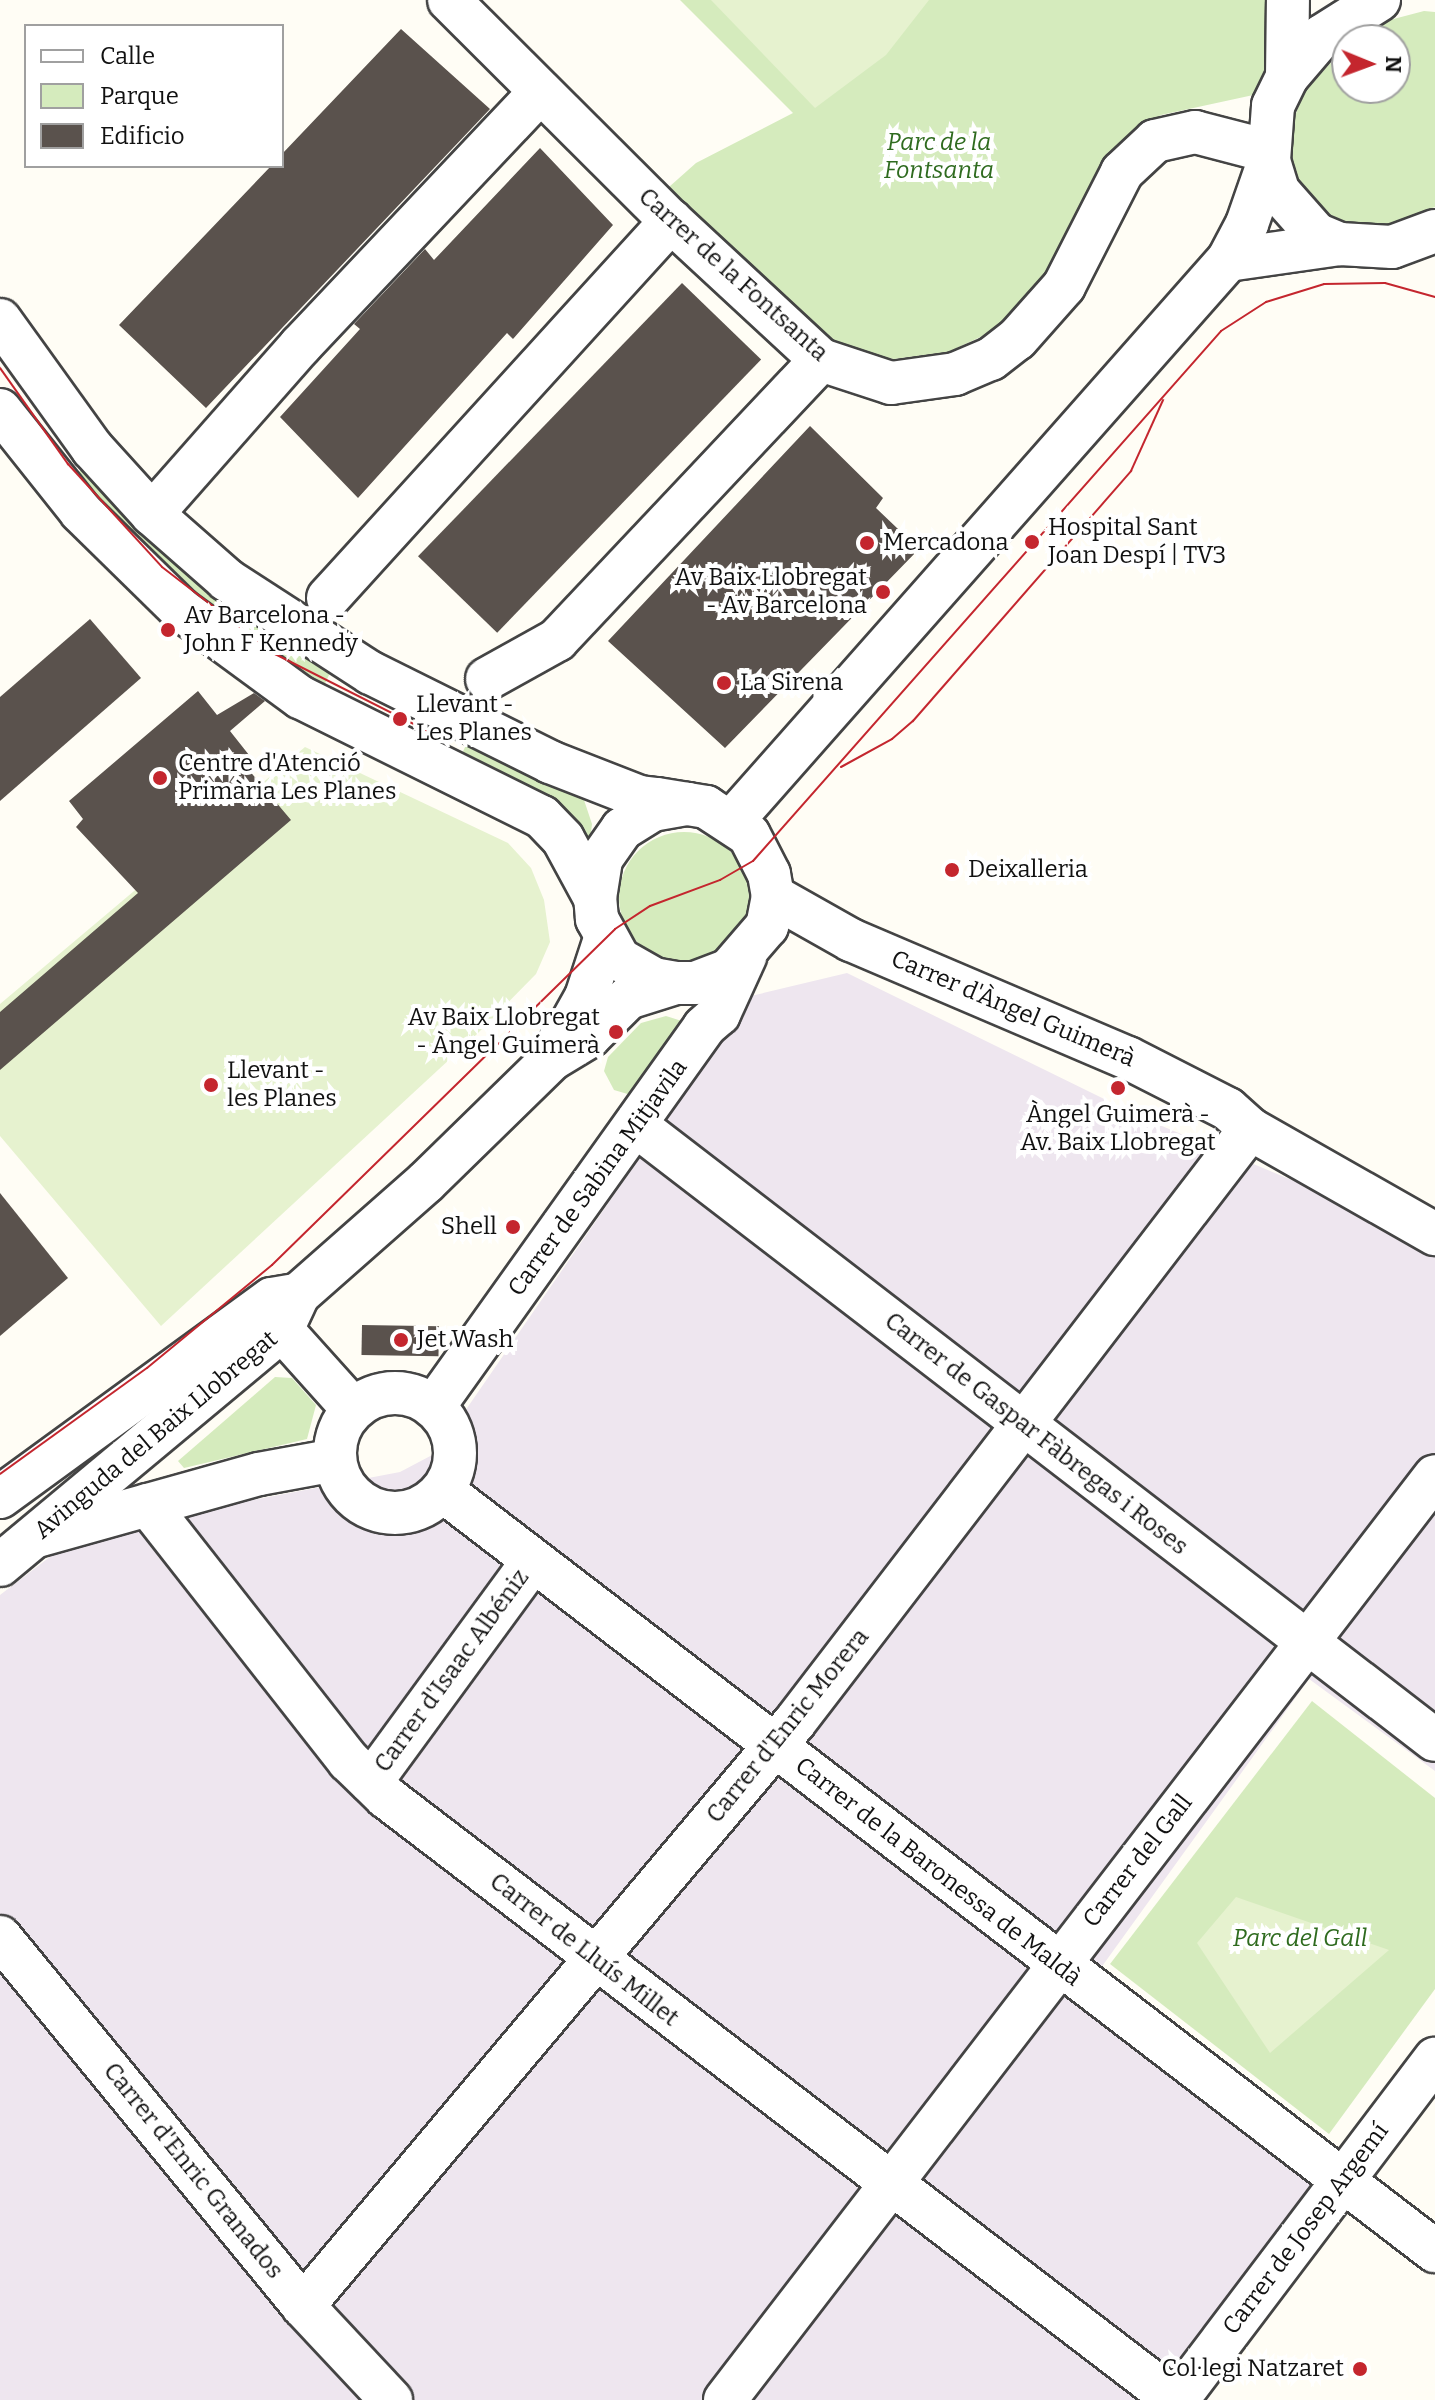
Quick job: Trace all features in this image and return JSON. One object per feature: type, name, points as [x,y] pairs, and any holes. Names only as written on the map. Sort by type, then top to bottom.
[{"type":"street","name":"Carrer de la Fontsanta","points":[[449,0],[671,221],[821,360],[879,380],[914,383],[991,359],[1043,315],[1064,286],[1135,156],[1176,133],[1211,134],[1269,156]]},
{"type":"street","points":[[733,820],[1228,260],[1247,224],[1269,156],[1280,92],[1288,0]]},
{"type":"street","points":[[1280,92],[1322,36],[1379,0]]},
{"type":"street","points":[[152,514],[300,346],[540,92]]},
{"type":"street","name":"Carrer de la Fontsanta","points":[[1211,134],[1280,92]]},
{"type":"street","points":[[1269,156],[1278,191],[1293,214],[1316,234],[1340,244]]},
{"type":"street","points":[[328,598],[671,221]]},
{"type":"street","points":[[1392,247],[1435,231]]},
{"type":"street","points":[[1228,260],[1340,244],[1435,253]]},
{"type":"street","points":[[0,320],[48,391],[152,514],[227,580],[325,645],[550,762],[640,797],[687,804],[733,820],[761,855],[773,896],[751,950],[729,970],[686,983],[636,971],[605,939],[598,878],[607,841],[599,807],[550,762]]},
{"type":"street","points":[[487,679],[557,640],[821,360]]},
{"type":"street","points":[[48,391],[2,419],[91,523],[191,619],[300,697],[542,817],[598,878]]},
{"type":"street","points":[[598,878],[622,829],[652,810],[687,804]]},
{"type":"street","name":"Carrer d'Àngel Guimerà","points":[[773,896],[851,940],[1128,1058],[1228,1109],[1250,1129],[1435,1234]]},
{"type":"street","name":"Avinguda del Baix Llobregat","points":[[552,1059],[586,997],[605,939]]},
{"type":"street","name":"Carrer d'Àngel Guimerà","points":[[751,950],[820,950],[1124,1074],[1223,1122],[1250,1129]]},
{"type":"street","name":"Carrer de Sabina Mitjavila","points":[[434,1406],[638,1127],[704,1027],[719,1014],[751,950]]},
{"type":"street","points":[[686,983],[704,1027]]},
{"type":"street","name":"Avinguda del Baix Llobregat","points":[[0,1565],[291,1312],[552,1059],[590,1036],[628,998],[686,983]]},
{"type":"street","name":"Carrer de Gaspar Fàbregas i Roses","points":[[638,1127],[1435,1740]]},
{"type":"street","name":"Carrer d'Enric Morera","points":[[303,2306],[774,1746],[1250,1129]]},
{"type":"street","name":"Avinguda del Baix Llobregat","points":[[0,1497],[272,1299],[291,1312]]},
{"type":"street","points":[[291,1312],[353,1409]]},
{"type":"street","points":[[406,1393],[434,1406],[445,1418],[455,1447],[454,1464],[443,1491],[407,1513],[374,1511],[342,1483],[335,1460],[341,1423],[353,1409],[384,1394],[406,1393]]},
{"type":"street","points":[[37,1536],[259,1474],[335,1460]]},
{"type":"street","name":"Carrer del Gall","points":[[725,2400],[1435,1476]]},
{"type":"street","name":"Carrer de la Baronessa de Maldà","points":[[443,1491],[1435,2251]]},
{"type":"street","name":"Carrer de Lluís Millet","points":[[148,1505],[163,1530],[371,1782],[595,1959],[1176,2400]]},
{"type":"street","name":"Carrer d'Isaac Albéniz","points":[[371,1782],[533,1561]]},
{"type":"street","name":"Carrer d'Enric Granados","points":[[0,1937],[303,2306],[391,2400]]},
{"type":"street","name":"Carrer de Josep Argemí","points":[[1176,2400],[1435,2059]]},
{"type":"shaded area","points":[[847,973],[1145,1119],[1393,1222],[1435,1250],[1435,1771],[1309,1679],[1090,1983],[1342,2161],[1152,2400],[0,2400],[0,1595],[55,1553],[205,1509],[400,1472],[436,1453],[751,996]]},
{"type":"green space","name":"Parc de la Fontsanta","points":[[680,0],[1277,0],[1278,42],[1258,94],[1161,115],[1122,142],[1107,161],[1059,257],[1017,312],[989,333],[948,352],[894,359],[857,353],[824,339],[669,187],[696,163],[793,113]]},
{"type":"green space","points":[[711,0],[929,0],[886,55],[815,108]]},
{"type":"green space","points":[[1424,11],[1435,12],[1435,207],[1386,225],[1356,226],[1328,214],[1301,190],[1289,161],[1290,128],[1305,91],[1331,63],[1331,104],[1411,104],[1411,24],[1381,24]]},
{"type":"green space","points":[[84,468],[125,516],[195,581],[330,673],[319,696],[276,670],[66,481]]},
{"type":"green space","points":[[468,741],[584,800],[592,824],[589,847],[457,764]]},
{"type":"green space","name":"Llevant - les Planes","points":[[305,747],[508,843],[531,868],[544,900],[550,942],[536,974],[477,1034],[161,1326],[0,1136],[0,1004]]},
{"type":"green space","points":[[684,832],[709,837],[730,851],[744,872],[749,897],[744,922],[730,943],[709,957],[684,962],[659,957],[638,943],[624,922],[619,897],[624,872],[638,851],[659,837]]},
{"type":"green space","points":[[666,1016],[685,1022],[631,1095],[614,1090],[604,1071],[608,1057],[641,1023]]},
{"type":"green space","points":[[275,1377],[292,1378],[316,1405],[307,1439],[184,1468],[178,1461]]},
{"type":"green space","name":"Parc del Gall","points":[[1312,1701],[1435,1798],[1435,1989],[1329,2134],[1110,1964]]},
{"type":"green space","points":[[1236,1897],[1389,1950],[1270,2053],[1197,1943]]},
{"type":"building","points":[[401,29],[490,109],[206,408],[119,325],[269,168],[284,168],[284,152]]},
{"type":"building","points":[[540,148],[613,225],[513,339],[507,333],[358,498],[280,417],[360,329],[354,324],[425,249],[434,260]]},
{"type":"building","points":[[682,283],[761,359],[497,633],[418,556]]},
{"type":"building","points":[[810,426],[883,498],[876,508],[919,549],[725,748],[608,641]]},
{"type":"building","points":[[90,619],[141,678],[0,801],[0,697]]},
{"type":"building","points":[[198,691],[217,715],[254,693],[265,701],[230,731],[249,755],[242,762],[291,820],[0,1070],[0,1012],[138,893],[76,827],[83,819],[69,801]]},
{"type":"building","points":[[0,1193],[68,1278],[0,1336]]},
{"type":"building","name":"Jet Wash","points":[[362,1325],[439,1326],[438,1356],[361,1355]]},
{"type":"tram line","points":[[0,1474],[147,1368],[272,1265],[615,929],[650,906],[720,880],[753,861],[1221,331],[1266,302],[1324,284],[1385,283],[1435,297]]},
{"type":"tram line","points":[[0,368],[68,464],[162,567],[275,654],[449,742]]},
{"type":"tram line","points":[[841,767],[892,739],[913,721],[1131,471],[1163,400]]},
{"type":"place","name":"Hospital Sant Joan Despí | TV3","points":[[1032,542]]},
{"type":"place","name":"Mercadona","points":[[867,543]]},
{"type":"place","name":"Av Baix Llobregat - Av Barcelona","points":[[883,592]]},
{"type":"place","name":"Av Barcelona - John F Kennedy","points":[[168,630]]},
{"type":"place","name":"La Sirena","points":[[724,683]]},
{"type":"place","name":"Llevant - Les Planes","points":[[400,719]]},
{"type":"place","name":"Centre d'Atenció Primària Les Planes","points":[[160,778]]},
{"type":"place","name":"Deixalleria","points":[[952,870]]},
{"type":"place","name":"Av Baix Llobregat - Àngel Guimerà","points":[[616,1032]]},
{"type":"place","name":"Llevant - les Planes","points":[[211,1085]]},
{"type":"place","name":"Àngel Guimerà - Av. Baix Llobregat","points":[[1118,1088]]},
{"type":"place","name":"Shell","points":[[513,1227]]},
{"type":"place","name":"Jet Wash","points":[[401,1340]]},
{"type":"place","name":"Col·legi Natzaret","points":[[1360,2369]]}]
